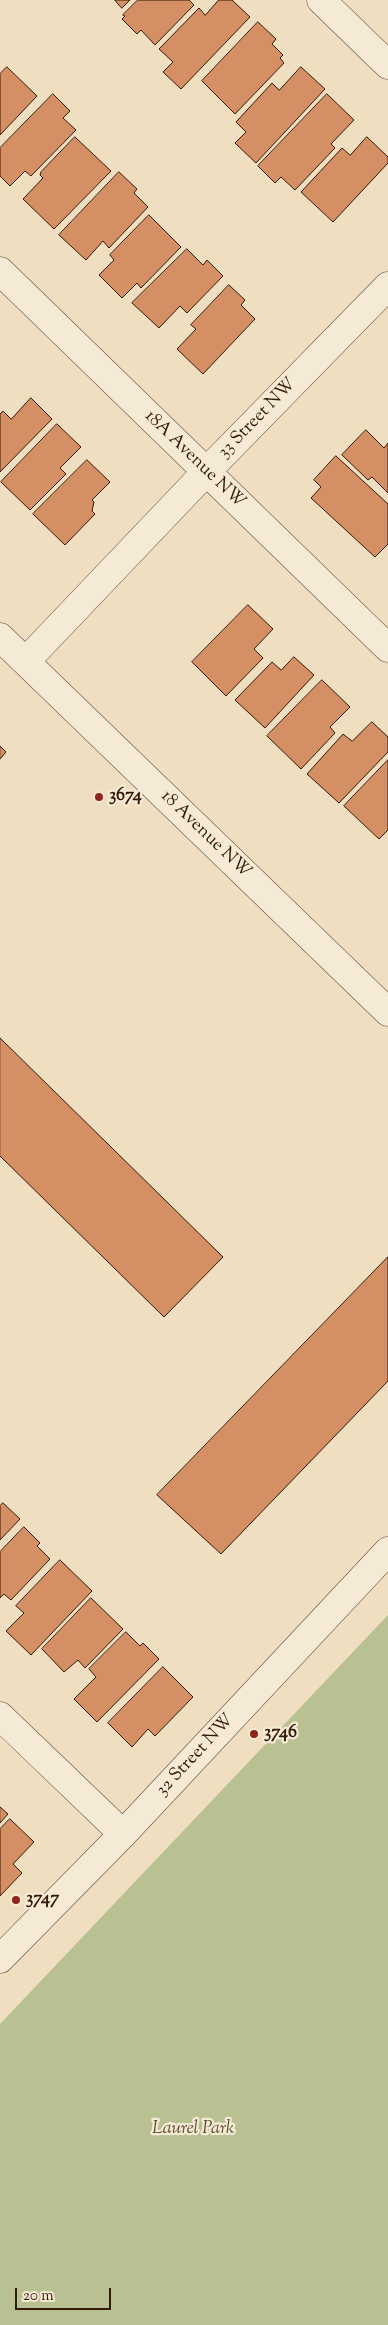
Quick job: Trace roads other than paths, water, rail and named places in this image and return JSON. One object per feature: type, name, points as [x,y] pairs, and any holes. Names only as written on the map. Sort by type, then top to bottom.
[{"type":"street","points":[[321,0],[388,65]]},
{"type":"street","name":"18A Avenue NW","points":[[0,271],[388,648]]},
{"type":"street","name":"33 Street NW","points":[[26,661],[206,472],[388,286]]},
{"type":"street","name":"18 Avenue NW","points":[[0,637],[388,1012]]},
{"type":"street","name":"32 Street NW","points":[[0,1959],[123,1834],[388,1551]]},
{"type":"street","points":[[0,1716],[123,1834]]},
{"type":"place","name":"3674","points":[[99,797]]},
{"type":"place","name":"3746","points":[[254,1734]]},
{"type":"place","name":"3747","points":[[16,1900]]},
{"type":"park label","name":"Laurel Park","points":[[193,2130]]}]
